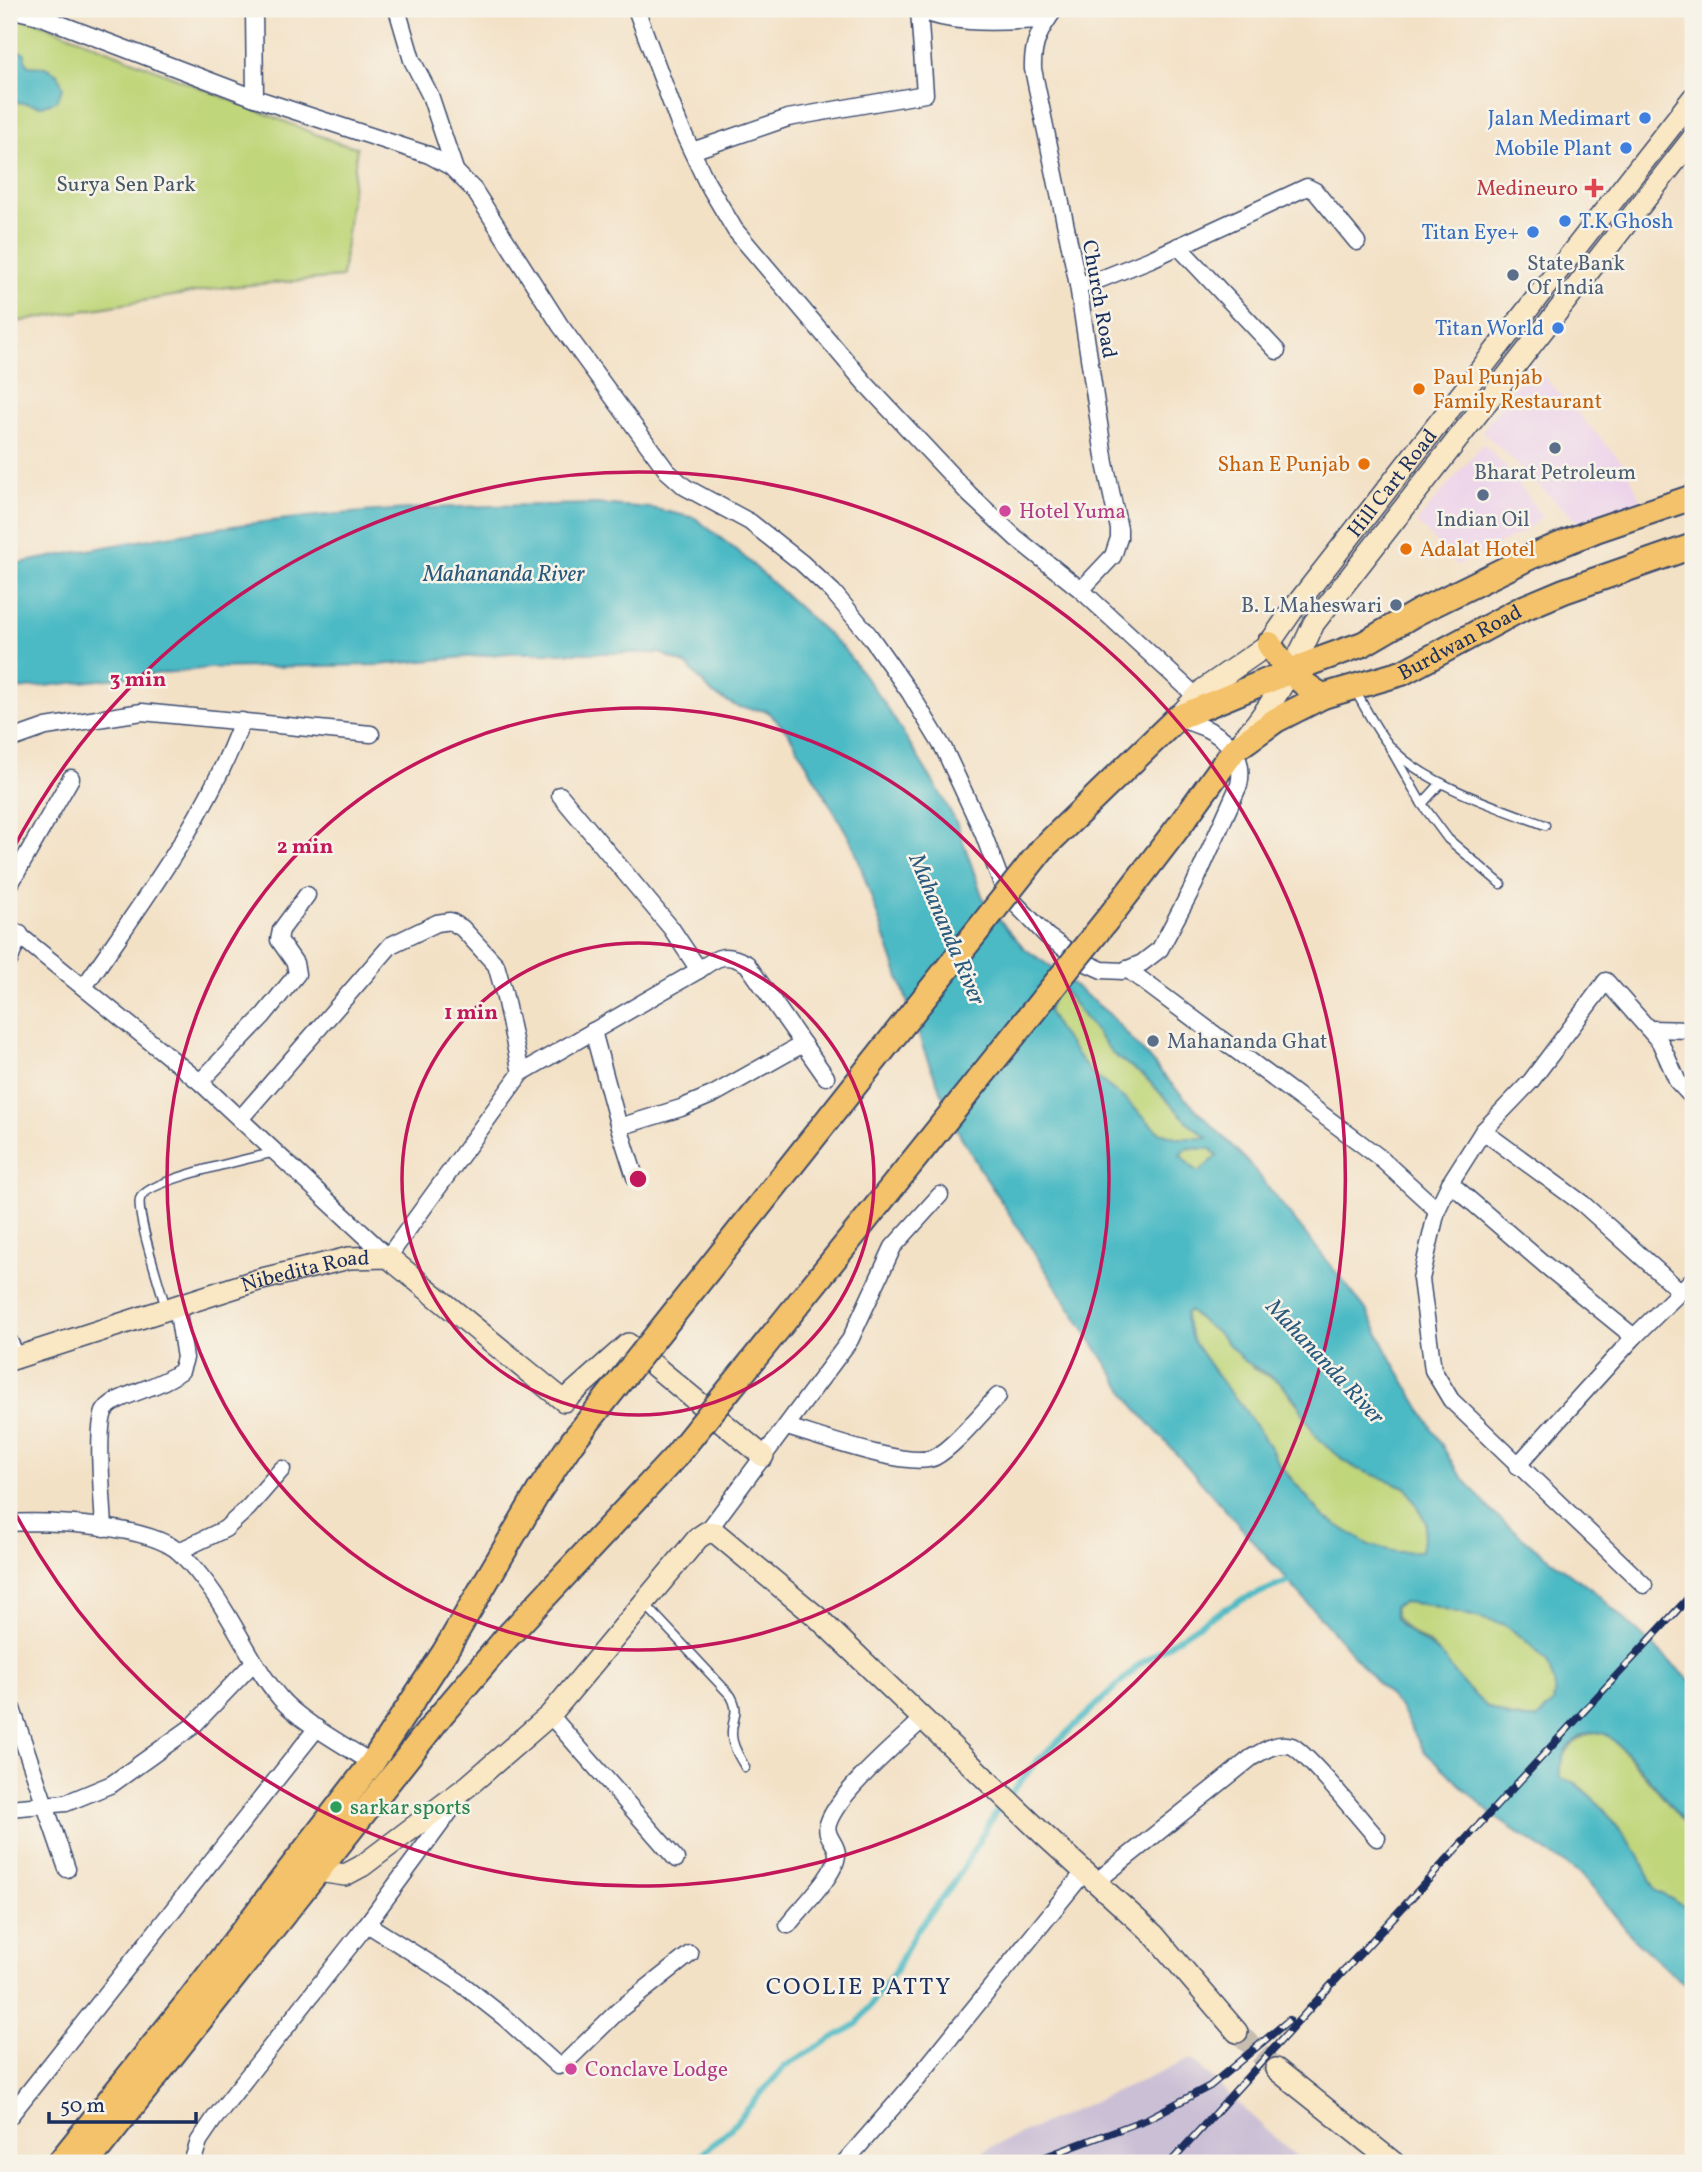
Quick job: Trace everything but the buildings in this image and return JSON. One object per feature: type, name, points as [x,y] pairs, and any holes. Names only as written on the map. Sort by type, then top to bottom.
[{"type":"main road","name":"Burdwan Road","points":[[1290,672],[1363,645],[1429,607],[1530,556],[1693,497]]},
{"type":"main road","name":"Burdwan Road","points":[[1234,750],[1276,720],[1323,696],[1402,673],[1521,609],[1606,574],[1693,546]]},
{"type":"main road","points":[[1269,644],[1290,672],[1323,696]]},
{"type":"main road","name":"Hill Cart Road","points":[[59,2163],[186,2006],[372,1763],[444,1653],[539,1491],[572,1442],[1043,848],[1177,719],[1290,672]]},
{"type":"main road","name":"Hill Cart Road","points":[[87,2163],[441,1715],[506,1638],[674,1457],[1114,911],[1234,750]]},
{"type":"street","points":[[9,9],[39,16],[255,98],[429,155],[455,170],[474,190],[560,325],[667,471],[685,487],[750,522],[785,550],[833,592],[869,635],[911,693],[944,749],[1009,897],[1046,936],[1084,962],[1113,972],[1142,963],[1160,949],[1194,886],[1239,785],[1240,773],[1234,750],[1197,723],[1177,719]]},
{"type":"street","points":[[254,9],[255,98]]},
{"type":"street","points":[[397,9],[412,60],[430,95],[455,170]]},
{"type":"street","points":[[636,9],[675,114],[735,230],[864,382],[970,495],[1016,538],[1081,590],[1197,697]]},
{"type":"street","points":[[692,151],[788,118],[925,94],[918,9],[949,19],[973,21],[1051,14]]},
{"type":"street","name":"Church Road","points":[[1051,14],[1033,47],[1033,69],[1078,285],[1119,538],[1113,556],[1081,590]]},
{"type":"street","name":"Hill Cart Road","points":[[1177,719],[1197,697],[1269,644],[1294,608],[1693,97]]},
{"type":"street","name":"Hill Cart Road","points":[[1234,750],[1272,701],[1314,623],[1693,138]]},
{"type":"street","points":[[1078,285],[1112,275],[1307,187],[1315,191],[1357,242]]},
{"type":"street","points":[[1178,246],[1277,351]]},
{"type":"street","points":[[9,740],[46,727],[142,712],[371,734]]},
{"type":"street","points":[[84,987],[178,850],[226,763],[242,721]]},
{"type":"street","points":[[9,886],[71,778]]},
{"type":"street","points":[[560,795],[671,928],[699,970]]},
{"type":"street","points":[[200,1082],[297,974],[295,963],[279,940],[281,930],[307,895]]},
{"type":"street","points":[[240,1119],[391,944],[437,923],[450,921],[462,928],[496,965],[521,1073]]},
{"type":"street","points":[[9,961],[14,931],[200,1082],[388,1257],[521,1073],[716,958],[733,956],[747,964],[826,1076]]},
{"type":"street","points":[[1127,969],[1379,1157],[1437,1210]]},
{"type":"street","points":[[1644,1585],[1451,1400],[1433,1370],[1421,1279],[1437,1210],[1483,1131],[1531,1081],[1606,981],[1660,1042],[1678,1082],[1693,1098]]},
{"type":"street","points":[[1649,1029],[1693,1030]]},
{"type":"street","points":[[593,1031],[635,1177]]},
{"type":"street","points":[[619,1128],[714,1094],[803,1044]]},
{"type":"street","points":[[1483,1131],[1583,1204],[1681,1292]]},
{"type":"street","points":[[1451,1183],[1634,1337]]},
{"type":"street","points":[[318,1871],[345,1875],[362,1866],[468,1786],[550,1715],[698,1538],[707,1532],[786,1427],[850,1340],[893,1247],[940,1195]]},
{"type":"street","name":"Nibedita Road","points":[[11,1353],[258,1280],[349,1258],[388,1257],[564,1401],[628,1343],[763,1456]]},
{"type":"street","points":[[1517,1466],[1634,1337],[1693,1279]]},
{"type":"street","points":[[104,1528],[101,1440],[105,1409],[115,1402],[162,1383],[181,1371],[185,1358],[171,1307]]},
{"type":"street","points":[[786,1427],[895,1458],[933,1458],[998,1396]]},
{"type":"street","points":[[179,1551],[225,1529],[248,1508],[282,1469]]},
{"type":"street","points":[[9,1523],[32,1521],[138,1532],[179,1551],[222,1606],[254,1662],[281,1701],[372,1763]]},
{"type":"street","points":[[707,1532],[716,1533],[817,1617],[922,1720],[1154,1935],[1237,2032]]},
{"type":"street","points":[[9,1808],[66,1803],[112,1784],[193,1726],[254,1662]]},
{"type":"street","points":[[9,1700],[67,1869]]},
{"type":"street","points":[[550,1715],[676,1859]]},
{"type":"street","points":[[788,1925],[835,1862],[836,1848],[827,1828],[835,1811],[863,1775],[922,1720]]},
{"type":"street","points":[[9,2117],[317,1728]]},
{"type":"street","points":[[844,2163],[1091,1876],[1251,1758],[1282,1744],[1294,1747],[1377,1838]]},
{"type":"street","points":[[192,2163],[199,2141],[214,2119],[367,1924],[468,1786]]},
{"type":"street","points":[[367,1924],[458,1981],[505,2018],[558,2066],[565,2063],[620,2010],[690,1954]]},
{"type":"street","points":[[1276,2069],[1394,2163]]},
{"type":"lane","points":[[1353,687],[1422,804],[1448,839],[1501,884]]},
{"type":"lane","points":[[1389,745],[1441,783],[1545,825]]},
{"type":"lane","points":[[1422,804],[1441,783]]},
{"type":"lane","points":[[171,1307],[142,1219],[140,1200],[145,1191],[180,1177],[276,1152]]},
{"type":"lane","points":[[645,1604],[731,1696],[736,1705],[732,1735],[745,1767]]},
{"type":"shaded area","name":"Bharat Petroleum","points":[[1531,363],[1626,466],[1643,506],[1583,528],[1482,431]]},
{"type":"shaded area","name":"Indian Oil","points":[[1483,444],[1511,472],[1542,517],[1521,533],[1457,565],[1417,522]]},
{"type":"shaded area","points":[[1191,2059],[1302,2163],[962,2163],[991,2147]]},
{"type":"green space","name":"Surya Sen Park","points":[[9,17],[35,21],[338,143],[357,147],[342,277],[227,287],[9,323]]},
{"type":"green space","points":[[1057,982],[1113,1054],[1145,1077],[1189,1123],[1209,1139],[1179,1138],[1159,1132],[1127,1101],[1091,1073],[1057,1028],[1048,1011]]},
{"type":"green space","points":[[1186,1148],[1211,1149],[1217,1156],[1200,1171],[1196,1171],[1180,1155]]},
{"type":"green space","points":[[1189,1311],[1221,1336],[1256,1370],[1280,1382],[1302,1410],[1394,1483],[1406,1487],[1426,1522],[1421,1551],[1396,1552],[1368,1545],[1323,1516],[1280,1465],[1242,1406],[1193,1341],[1185,1319]]},
{"type":"green space","points":[[1404,1602],[1430,1605],[1503,1624],[1523,1638],[1547,1661],[1555,1687],[1553,1704],[1537,1719],[1531,1719],[1507,1715],[1481,1702],[1465,1687],[1438,1652],[1399,1620],[1394,1607]]},
{"type":"green space","points":[[1595,1732],[1604,1733],[1616,1742],[1693,1833],[1693,1911],[1656,1891],[1632,1845],[1600,1805],[1576,1783],[1560,1778],[1561,1763],[1568,1749],[1581,1738]]},
{"type":"water","points":[[9,49],[25,53],[28,66],[45,67],[58,74],[63,88],[56,101],[42,106],[9,101]]},
{"type":"water","name":"Mahananda River","points":[[596,504],[651,508],[695,518],[741,554],[843,648],[883,701],[937,788],[957,824],[984,901],[1024,948],[1109,1014],[1177,1090],[1248,1162],[1367,1311],[1393,1362],[1457,1471],[1492,1512],[1595,1592],[1693,1683],[1693,1833],[1635,1762],[1611,1738],[1602,1733],[1585,1734],[1571,1745],[1562,1762],[1560,1778],[1575,1783],[1600,1805],[1638,1854],[1656,1891],[1693,1911],[1693,1990],[1634,1939],[1583,1876],[1493,1816],[1424,1751],[1400,1708],[1134,1406],[958,1131],[926,1056],[853,844],[788,732],[767,711],[738,707],[713,694],[687,665],[660,653],[510,653],[379,665],[210,668],[9,690],[9,565],[174,535],[298,518],[404,509]],"holes":[[[1057,982],[1113,1054],[1145,1077],[1189,1123],[1208,1138],[1179,1138],[1159,1132],[1127,1101],[1091,1073],[1057,1028],[1048,1011]],[[1186,1148],[1211,1149],[1217,1156],[1200,1171],[1196,1171],[1180,1155]],[[1189,1311],[1221,1336],[1243,1360],[1280,1382],[1297,1402],[1315,1435],[1327,1447],[1355,1468],[1406,1487],[1426,1522],[1421,1551],[1397,1552],[1369,1545],[1323,1516],[1280,1466],[1242,1406],[1193,1341],[1185,1319]],[[1404,1602],[1430,1605],[1503,1624],[1523,1638],[1547,1661],[1555,1687],[1553,1704],[1537,1719],[1509,1717],[1488,1708],[1463,1684],[1441,1655],[1400,1625],[1395,1617],[1394,1607]]]},
{"type":"waterway","points":[[692,2163],[731,2128],[785,2066],[857,2024],[895,1971],[915,1933],[956,1880],[994,1815],[1036,1762],[1139,1665],[1239,1601],[1294,1579]]},
{"type":"tunnel","points":[[1237,2032],[1276,2069]]},
{"type":"railway","points":[[1170,2163],[1693,1593]]},
{"type":"railway","points":[[1029,2163],[1147,2119],[1210,2086],[1289,2020]]},
{"type":"place","name":"Jalan Medimart","points":[[1645,118]]},
{"type":"place","name":"Mobile Plant","points":[[1626,148]]},
{"type":"place","name":"Medineuro","points":[[1594,188]]},
{"type":"place","name":"T.K Ghosh","points":[[1565,221]]},
{"type":"place","name":"Titan Eye+","points":[[1533,232]]},
{"type":"place","name":"State Bank Of India","points":[[1513,275]]},
{"type":"place","name":"Titan World","points":[[1558,328]]},
{"type":"place","name":"Paul Punjab Family Restaurant","points":[[1419,389]]},
{"type":"place","name":"Bharat Petroleum","points":[[1555,448]]},
{"type":"place","name":"Shan E Punjab","points":[[1364,464]]},
{"type":"place","name":"Indian Oil","points":[[1483,495]]},
{"type":"place","name":"Hotel Yuma","points":[[1005,511]]},
{"type":"place","name":"Adalat Hotel","points":[[1406,549]]},
{"type":"place","name":"B. L Maheswari","points":[[1396,605]]},
{"type":"place","name":"Mahananda Ghat","points":[[1153,1041]]},
{"type":"place","name":"sarkar sports","points":[[336,1807]]},
{"type":"place","name":"Conclave Lodge","points":[[571,2069]]},
{"type":"district","name":"COOLIE PATTY","points":[[859,1986]]}]
